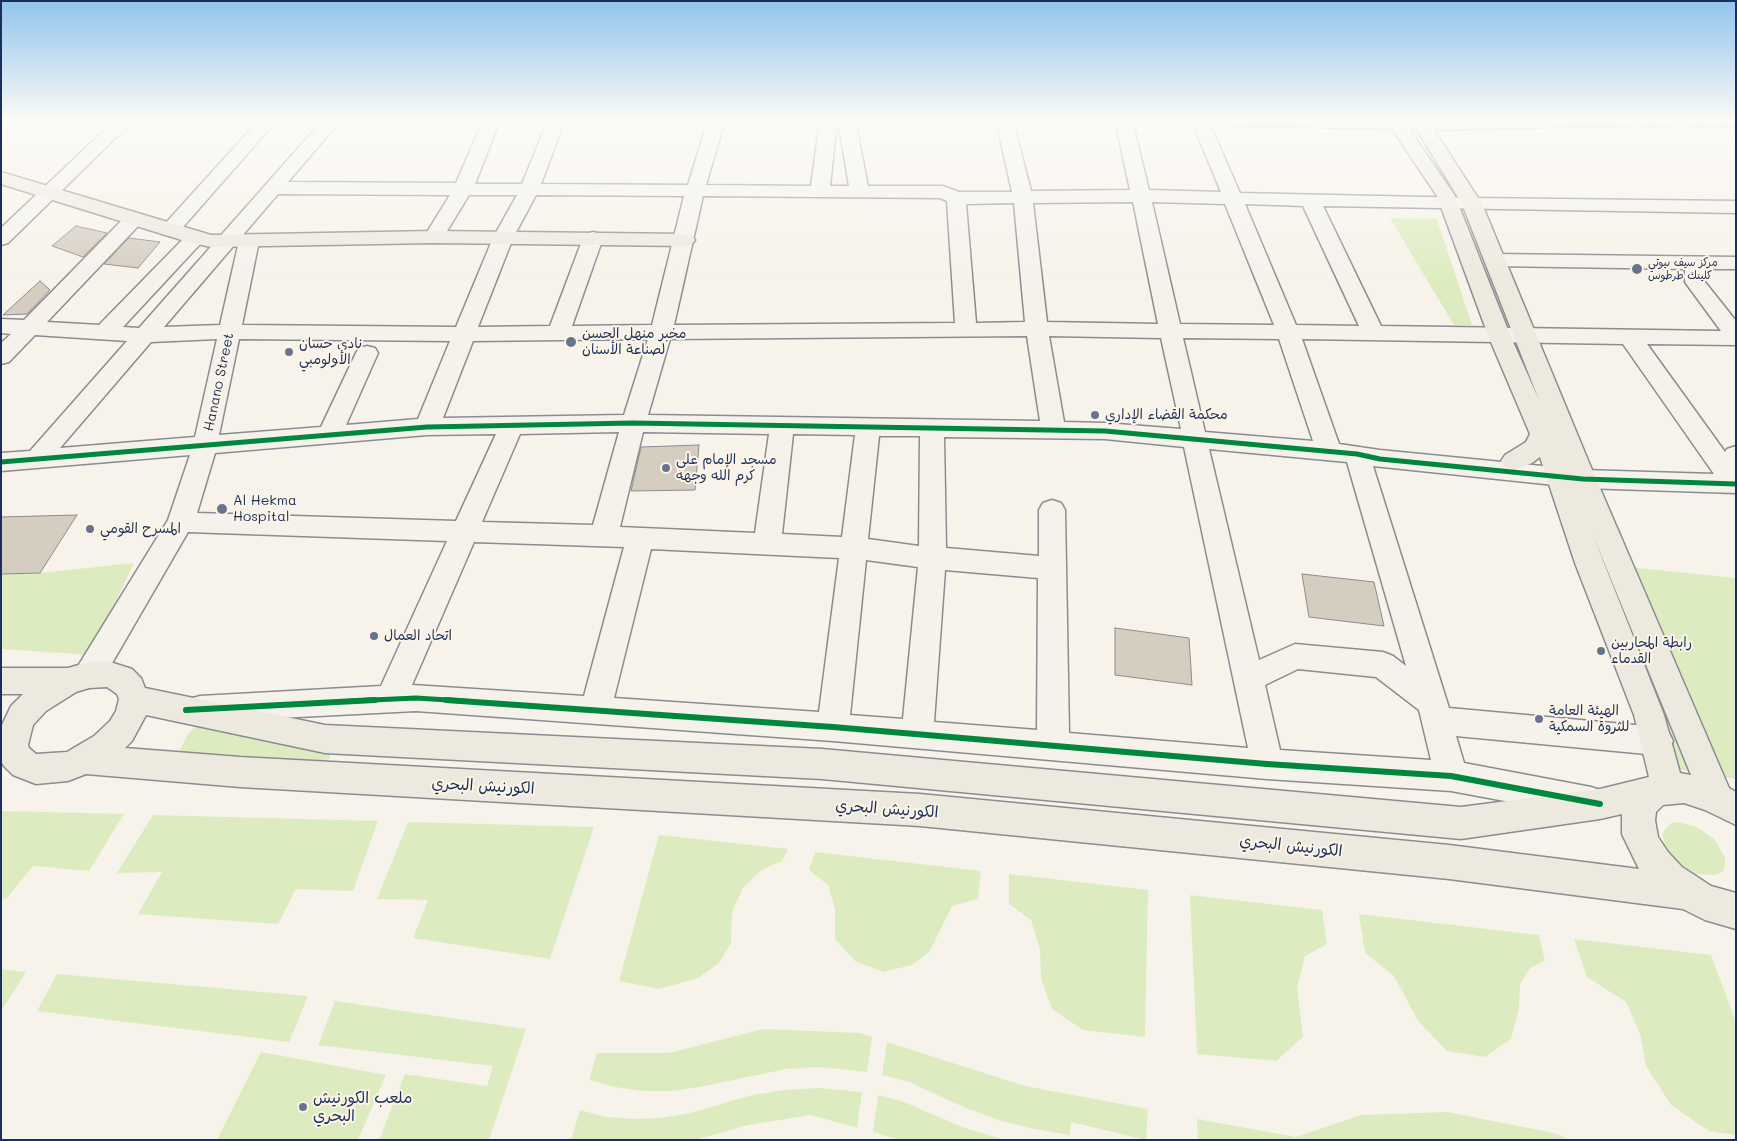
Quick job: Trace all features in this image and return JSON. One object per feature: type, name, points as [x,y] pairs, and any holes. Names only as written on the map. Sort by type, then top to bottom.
[{"type":"main road","points":[[1440,173],[1495,260],[1524,335],[1569,471],[1589,564],[1657,741],[1662,790]]},
{"type":"main road","points":[[1,178],[195,238],[227,241],[434,237],[685,240]]},
{"type":"main road","points":[[1460,204],[1499,335],[1542,434],[1569,471],[1730,806]]},
{"type":"main road","points":[[1514,461],[1523,458],[1536,448],[1542,434]]},
{"type":"main road","points":[[1626,657],[1659,661]]},
{"type":"main road","points":[[1,681],[79,678],[106,674],[120,678],[130,687],[134,699],[131,714],[121,731],[105,746],[85,759],[68,766],[51,769],[36,769],[12,764],[15,756],[12,744],[14,731],[22,716],[35,702],[51,690],[79,678]]},
{"type":"main road","points":[[134,699],[325,740],[822,764],[1461,823],[1600,804],[1662,790],[1684,788],[1730,806]]},
{"type":"main road","name":"الكورنيش البحري","points":[[85,759],[250,773],[920,810],[1449,862],[1687,892]]},
{"type":"main road","points":[[1662,790],[1646,798],[1640,808],[1638,820],[1640,834],[1646,849],[1656,864],[1670,879],[1687,892],[1705,902],[1736,911]]},
{"type":"street","points":[[1,239],[70,173]]},
{"type":"street","points":[[170,230],[221,173]]},
{"type":"street","points":[[37,459],[286,173]]},
{"type":"street","points":[[434,237],[471,173]]},
{"type":"street","points":[[428,427],[503,238],[529,191],[536,173]]},
{"type":"street","points":[[604,536],[633,423],[661,333],[701,173]]},
{"type":"street","points":[[820,191],[822,173]]},
{"type":"street","points":[[856,173],[859,191]]},
{"type":"street","points":[[1017,173],[1023,198],[1037,329],[1053,429]]},
{"type":"street","points":[[1136,173],[1267,764]]},
{"type":"street","points":[[1221,173],[1288,332],[1329,451]]},
{"type":"street","points":[[273,188],[943,192],[956,198],[1141,196],[1460,204],[1736,207]]},
{"type":"street","points":[[956,198],[966,329]]},
{"type":"street","points":[[1310,200],[1374,333]]},
{"type":"street","points":[[1,218],[21,219]]},
{"type":"street","points":[[1,357],[134,219]]},
{"type":"street","points":[[105,332],[195,238]]},
{"type":"street","points":[[558,334],[593,238]]},
{"type":"street","name":"Hanano Street","points":[[79,678],[181,522],[205,446],[249,241]]},
{"type":"street","points":[[1495,260],[1736,263]]},
{"type":"street","points":[[1695,263],[1695,282],[1736,337]]},
{"type":"street","points":[[1,326],[144,335],[230,332],[558,334],[1037,329],[1736,337]]},
{"type":"street","points":[[1630,337],[1733,471]]},
{"type":"street","points":[[330,434],[367,354]]},
{"type":"street","points":[[1,462],[428,427],[633,423],[1105,431],[1329,451],[1380,459],[1569,471],[1733,471]]},
{"type":"street","points":[[391,699],[512,424]]},
{"type":"street","points":[[766,545],[782,426]]},
{"type":"street","points":[[833,727],[868,427]]},
{"type":"street","points":[[917,734],[932,558],[932,428]]},
{"type":"street","points":[[1357,454],[1377,451],[1514,461],[1569,471]]},
{"type":"street","points":[[1357,454],[1452,776]]},
{"type":"street","points":[[1052,510],[1053,746]]},
{"type":"street","points":[[181,522],[465,533],[604,536],[855,548],[932,558],[1052,568]]},
{"type":"street","points":[[595,711],[640,538]]},
{"type":"street","points":[[1248,679],[1295,656],[1383,665],[1434,712],[1657,741]]},
{"type":"street","points":[[186,710],[416,698],[833,727],[1267,764],[1452,776],[1600,804]]},
{"type":"green space","points":[[1390,218],[1437,219],[1472,325],[1454,325]]},
{"type":"green space","points":[[134,563],[91,655],[1,649],[1,574],[40,573]]},
{"type":"green space","points":[[1589,563],[1736,578],[1736,779],[1664,767]]},
{"type":"green space","points":[[208,714],[338,740],[320,777],[178,754],[188,734]]},
{"type":"green space","points":[[1,811],[124,814],[89,871],[33,866],[6,899],[1,899]]},
{"type":"green space","points":[[153,815],[378,821],[353,891],[296,889],[278,924],[138,914],[162,872],[117,873]]},
{"type":"green space","points":[[408,822],[594,827],[550,959],[413,938],[428,900],[377,899]]},
{"type":"green space","points":[[1677,822],[1697,827],[1715,840],[1725,858],[1725,866],[1722,872],[1715,875],[1696,874],[1676,861],[1668,853],[1662,835],[1670,824]]},
{"type":"green space","points":[[659,835],[788,849],[782,861],[761,870],[743,888],[732,912],[731,943],[719,963],[698,978],[659,989],[619,981]]},
{"type":"green space","points":[[815,852],[981,871],[978,899],[952,906],[930,951],[912,965],[883,972],[855,961],[835,939],[835,909],[828,885],[809,870]]},
{"type":"green space","points":[[1009,874],[1148,890],[1145,1037],[1083,1030],[1052,1009],[1041,979],[1040,950],[1031,920],[1009,904]]},
{"type":"green space","points":[[1190,895],[1322,910],[1327,944],[1305,956],[1297,988],[1303,1037],[1276,1061],[1197,1054]]},
{"type":"green space","points":[[1359,914],[1539,935],[1545,961],[1530,968],[1520,984],[1519,1008],[1511,1039],[1485,1057],[1447,1051],[1418,1021],[1394,976],[1365,953]]},
{"type":"green space","points":[[1574,939],[1711,955],[1736,1022],[1736,1135],[1709,1131],[1671,1105],[1646,1066],[1640,1034],[1626,1002],[1587,977]]},
{"type":"green space","points":[[1,969],[26,972],[3,1008],[1,1008]]},
{"type":"green space","points":[[57,974],[308,996],[289,1042],[37,1011]]},
{"type":"green space","points":[[335,1001],[526,1029],[489,1140],[379,1140],[405,1074],[487,1086],[493,1066],[318,1045]]},
{"type":"green space","points":[[763,1029],[860,1033],[872,1037],[867,1072],[820,1067],[786,1069],[672,1091],[643,1091],[615,1087],[589,1080],[597,1053],[669,1053]]},
{"type":"green space","points":[[887,1042],[1025,1086],[1148,1109],[1146,1140],[1071,1122],[1070,1135],[1035,1129],[1001,1121],[968,1109],[909,1082],[882,1075]]},
{"type":"green space","name":"ملعب الكورنيش البحري","points":[[261,1052],[386,1075],[358,1140],[217,1140]]},
{"type":"green space","points":[[819,1088],[862,1092],[857,1128],[811,1115],[748,1125],[695,1140],[571,1140],[580,1110],[606,1117],[662,1118],[690,1113],[752,1095],[785,1090]]},
{"type":"green space","points":[[878,1095],[904,1102],[962,1127],[1005,1140],[899,1140],[873,1132]]},
{"type":"green space","points":[[1447,1112],[1554,1133],[1570,1140],[1198,1140],[1197,1119],[1296,1137],[1361,1115]]},
{"type":"building","points":[[76,226],[107,233],[83,257],[52,246]]},
{"type":"building","points":[[129,238],[160,242],[138,268],[104,264]]},
{"type":"building","points":[[40,281],[50,290],[27,314],[3,315]]},
{"type":"building","name":"مسجد الإمام علي كرم الله وجهه","points":[[699,445],[695,490],[631,491],[641,447]]},
{"type":"building","points":[[77,515],[40,573],[1,574],[1,517]]},
{"type":"building","points":[[1302,574],[1374,582],[1384,626],[1309,617]]},
{"type":"building","points":[[1115,628],[1189,638],[1192,685],[1115,675]]},
{"type":"cycle path","points":[[1,462],[427,427],[633,423],[1105,431],[1357,454],[1380,459],[1583,479],[1736,484]]},
{"type":"cycle path","points":[[186,710],[416,698],[833,727],[1267,764],[1451,776],[1600,804]]},
{"type":"place","name":"مركز سيف بيوتي كلينك طرطوس","points":[[1637,269]]},
{"type":"place","name":"مخبر منهل الحسن لصناعة الأسنان","points":[[571,342]]},
{"type":"place","name":"نادي حسان الأولومبي","points":[[289,352]]},
{"type":"place","name":"محكمة القضاء الإداري","points":[[1095,415]]},
{"type":"place","name":"مسجد الإمام علي كرم الله وجهه","points":[[666,468]]},
{"type":"place","name":"Al Hekma Hospital","points":[[222,509]]},
{"type":"place","name":"المسرح القومي","points":[[90,529]]},
{"type":"place","name":"اتحاد العمال","points":[[374,636]]},
{"type":"place","name":"رابطة المحاربين القدماء","points":[[1601,651]]},
{"type":"place","name":"الهيئة العامة للثروة السمكية","points":[[1539,719]]},
{"type":"place","name":"ملعب الكورنيش البحري","points":[[303,1107]]}]
